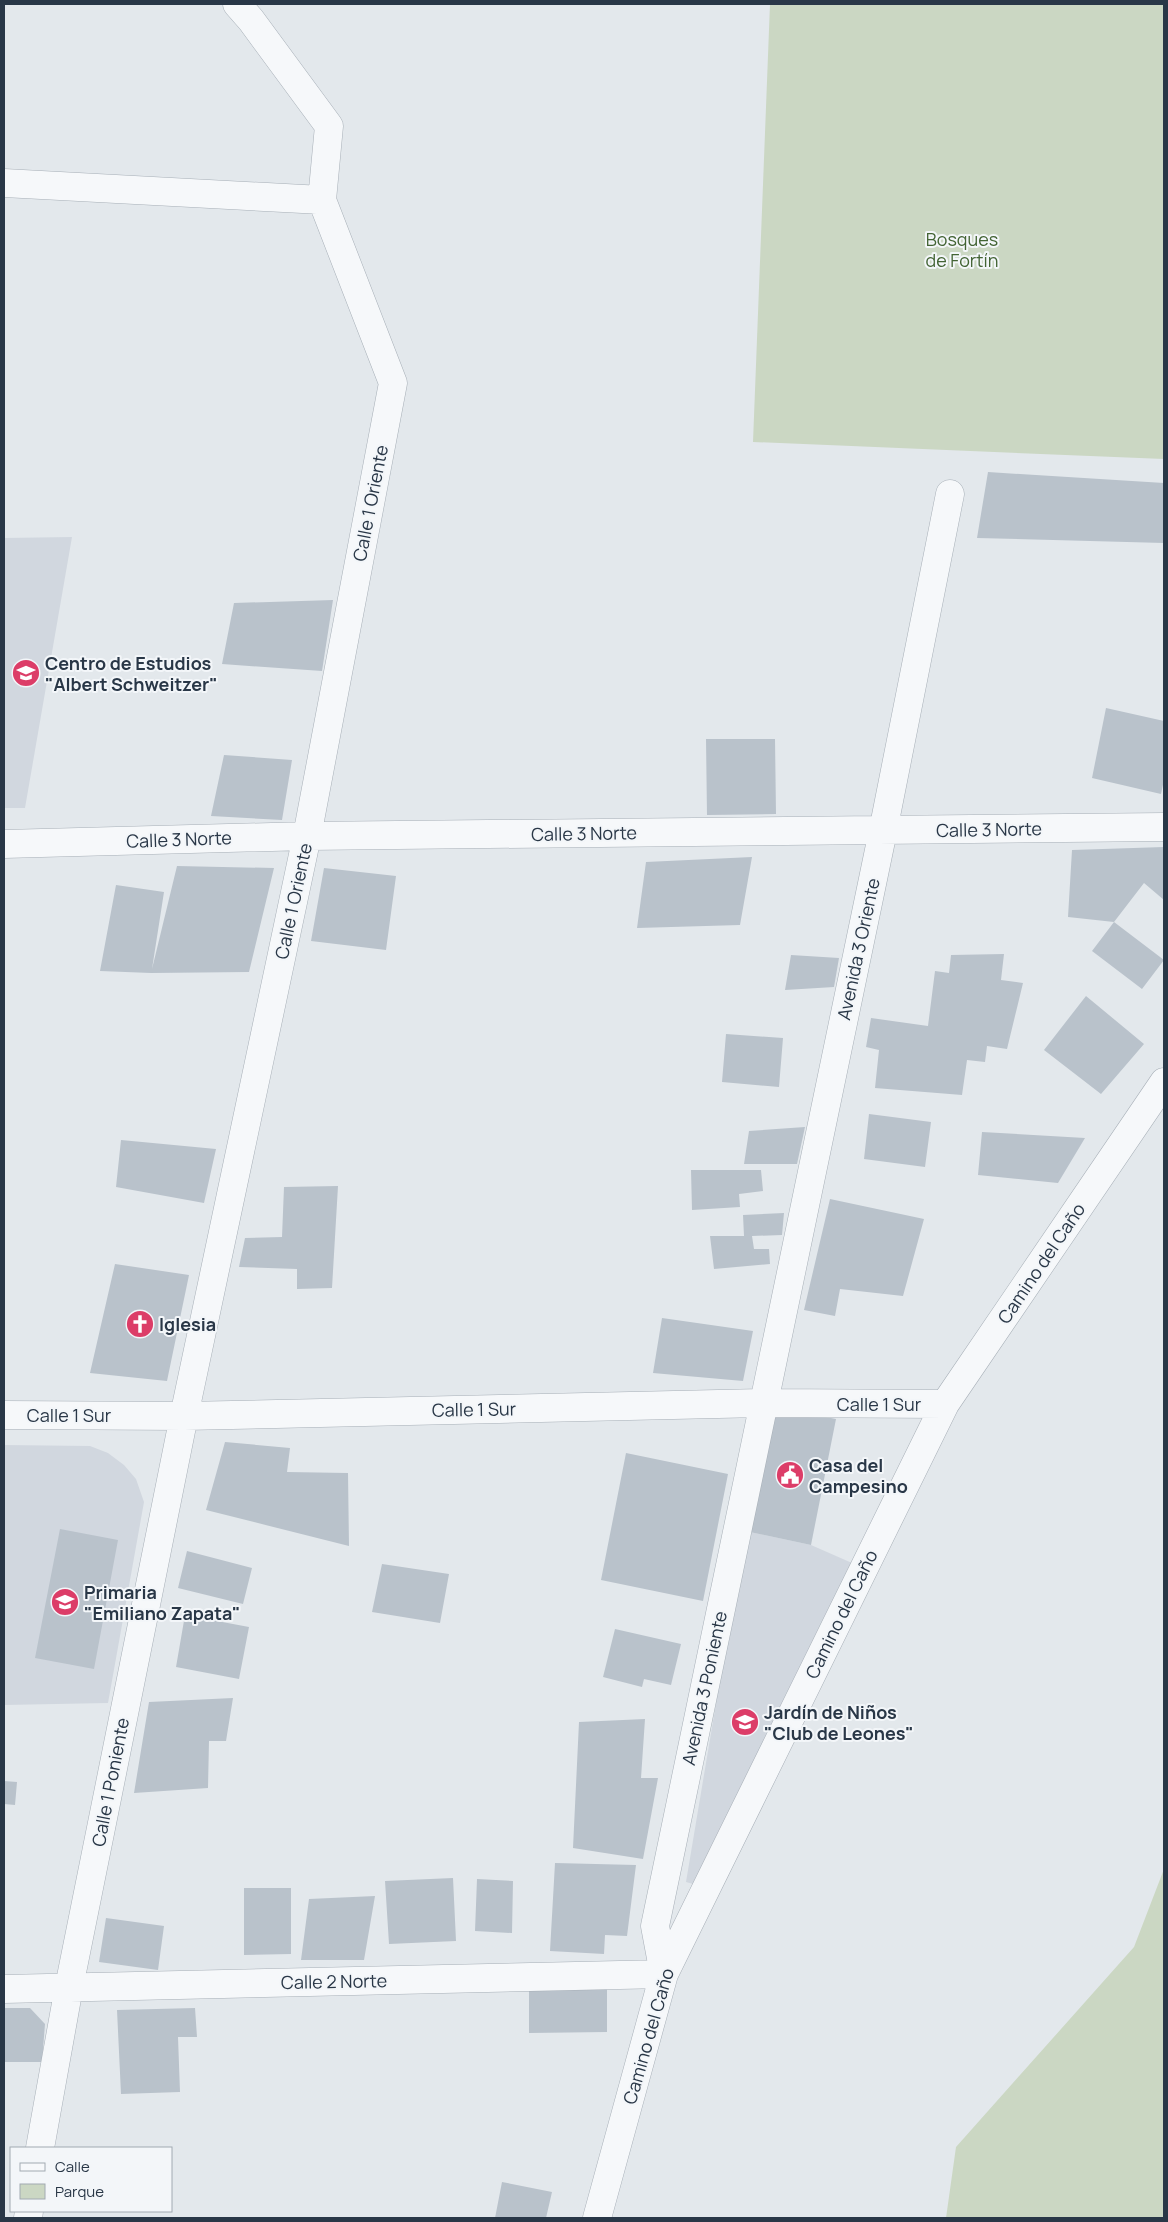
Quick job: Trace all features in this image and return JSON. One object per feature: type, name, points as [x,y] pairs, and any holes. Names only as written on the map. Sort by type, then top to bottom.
[{"type":"street","points":[[4,183],[322,200],[329,126],[251,20],[237,4]]},
{"type":"street","name":"Calle 1 Oriente","points":[[184,1416],[307,836],[392,383],[322,200]]},
{"type":"street","name":"Avenida 3 Oriente","points":[[762,1403],[883,831],[950,494]]},
{"type":"street","name":"Calle 3 Norte","points":[[4,844],[307,836],[1164,827]]},
{"type":"street","name":"Camino del Caño","points":[[597,2218],[664,1974],[945,1404],[1164,1082]]},
{"type":"street","name":"Calle 1 Sur","points":[[4,1415],[184,1416],[762,1403],[945,1404]]},
{"type":"street","name":"Avenida 3 Poniente","points":[[664,1974],[655,1926],[762,1403]]},
{"type":"street","name":"Calle 1 Poniente","points":[[40,2147],[69,1987],[184,1416]]},
{"type":"street","name":"Calle 2 Norte","points":[[4,1989],[664,1974]]},
{"type":"shaded area","name":"Centro de Estudios \"Albert Schweitzer\"","points":[[72,537],[25,808],[4,808],[4,538]]},
{"type":"shaded area","name":"Primaria \"Emiliano Zapata\"","points":[[4,1445],[90,1446],[108,1453],[124,1465],[136,1479],[144,1502],[108,1703],[4,1705]]},
{"type":"shaded area","name":"Jardín de Niños \"Club de Leones\"","points":[[745,1531],[811,1545],[852,1563],[700,1886],[686,1882]]},
{"type":"green space","name":"Bosques de Fortín","points":[[770,4],[1164,4],[1164,459],[753,442]]},
{"type":"green space","points":[[1164,1869],[1164,2218],[946,2218],[956,2147],[1134,1947]]},
{"type":"building","points":[[988,472],[1164,483],[1164,543],[977,538]]},
{"type":"building","points":[[333,600],[322,671],[222,664],[234,603]]},
{"type":"building","points":[[1106,708],[1164,721],[1164,780],[1161,794],[1092,778]]},
{"type":"building","points":[[706,739],[775,739],[776,814],[707,815]]},
{"type":"building","points":[[224,755],[292,760],[282,820],[211,816]]},
{"type":"building","points":[[1164,847],[1164,900],[1144,883],[1114,922],[1068,917],[1072,850]]},
{"type":"building","points":[[752,857],[740,925],[637,928],[646,862]]},
{"type":"building","points":[[177,866],[274,868],[249,972],[151,973],[100,971],[116,885],[164,892],[152,969]]},
{"type":"building","points":[[324,868],[396,876],[386,950],[311,941]]},
{"type":"building","points":[[1114,922],[1164,960],[1142,989],[1092,951]]},
{"type":"building","points":[[1004,954],[1001,980],[1023,983],[1007,1049],[987,1046],[985,1062],[967,1060],[962,1095],[875,1088],[879,1050],[866,1047],[871,1018],[928,1026],[935,971],[949,973],[951,955]]},
{"type":"building","points":[[791,955],[839,958],[834,987],[785,990]]},
{"type":"building","points":[[1086,996],[1144,1044],[1101,1094],[1044,1050]]},
{"type":"building","points":[[726,1034],[783,1038],[779,1087],[722,1082]]},
{"type":"building","points":[[869,1114],[931,1122],[925,1167],[864,1159]]},
{"type":"building","points":[[805,1127],[797,1164],[744,1164],[749,1131]]},
{"type":"building","points":[[982,1132],[1085,1138],[1058,1183],[978,1175]]},
{"type":"building","points":[[121,1140],[216,1149],[204,1203],[116,1187]]},
{"type":"building","points":[[691,1170],[761,1170],[763,1191],[739,1194],[740,1207],[692,1210]]},
{"type":"building","points":[[338,1186],[332,1288],[297,1289],[297,1269],[239,1267],[245,1238],[282,1237],[284,1187]]},
{"type":"building","points":[[830,1199],[924,1219],[903,1296],[840,1289],[835,1316],[804,1310]]},
{"type":"building","points":[[784,1213],[782,1235],[752,1236],[754,1249],[769,1249],[770,1264],[714,1269],[710,1236],[744,1236],[743,1215]]},
{"type":"building","name":"Iglesia","points":[[115,1264],[189,1275],[167,1381],[90,1373]]},
{"type":"building","points":[[662,1318],[753,1331],[743,1381],[653,1373]]},
{"type":"building","name":"Casa del Campesino","points":[[769,1406],[836,1419],[811,1545],[745,1531]]},
{"type":"building","points":[[225,1442],[290,1448],[287,1472],[348,1473],[349,1546],[206,1510]]},
{"type":"building","points":[[626,1453],[728,1474],[703,1601],[601,1580]]},
{"type":"building","points":[[60,1529],[118,1540],[94,1669],[35,1658]]},
{"type":"building","points":[[187,1551],[252,1568],[243,1604],[178,1588]]},
{"type":"building","points":[[382,1564],[449,1574],[440,1623],[372,1612]]},
{"type":"building","points":[[185,1615],[249,1627],[239,1679],[176,1667]]},
{"type":"building","points":[[615,1629],[681,1644],[671,1685],[644,1679],[642,1687],[603,1677]]},
{"type":"building","points":[[233,1698],[226,1741],[209,1741],[208,1788],[134,1793],[149,1702]]},
{"type":"building","points":[[645,1719],[641,1778],[658,1778],[643,1859],[573,1848],[579,1722]]},
{"type":"building","points":[[4,1781],[17,1782],[15,1805],[4,1804]]},
{"type":"building","points":[[555,1863],[636,1865],[627,1936],[605,1935],[604,1954],[550,1951]]},
{"type":"building","points":[[453,1878],[456,1941],[389,1944],[385,1881]]},
{"type":"building","points":[[477,1879],[513,1881],[512,1933],[475,1931]]},
{"type":"building","points":[[244,1888],[291,1888],[291,1954],[244,1955]]},
{"type":"building","points":[[375,1896],[364,1960],[301,1960],[309,1899]]},
{"type":"building","points":[[106,1918],[164,1926],[158,1970],[99,1962]]},
{"type":"building","points":[[529,1987],[607,1987],[607,2032],[529,2033]]},
{"type":"building","points":[[4,2008],[30,2008],[45,2024],[42,2062],[4,2062]]},
{"type":"building","points":[[195,2008],[197,2037],[178,2037],[180,2092],[121,2094],[117,2010]]},
{"type":"building","points":[[502,2182],[552,2192],[546,2218],[495,2218]]},
{"type":"place","name":"Centro de Estudios \"Albert Schweitzer\"","points":[[26,673]]},
{"type":"place","name":"Iglesia","points":[[140,1324]]},
{"type":"place","name":"Casa del Campesino","points":[[790,1475]]},
{"type":"place","name":"Primaria \"Emiliano Zapata\"","points":[[65,1602]]},
{"type":"place","name":"Jardín de Niños \"Club de Leones\"","points":[[745,1722]]}]
